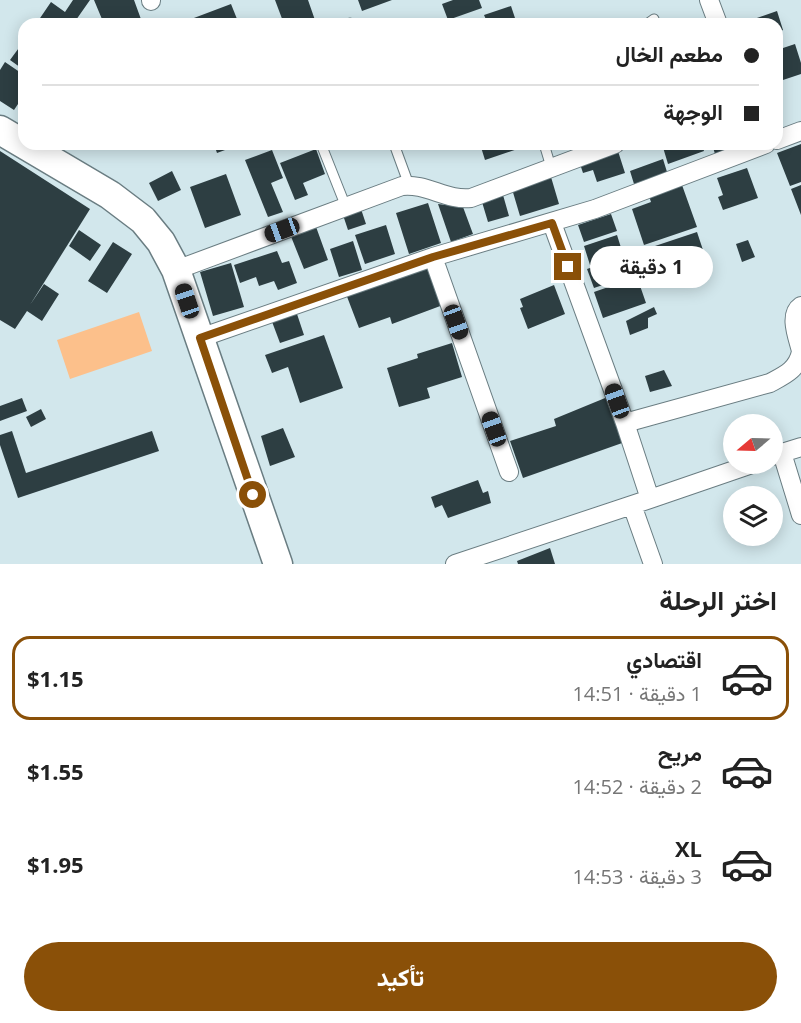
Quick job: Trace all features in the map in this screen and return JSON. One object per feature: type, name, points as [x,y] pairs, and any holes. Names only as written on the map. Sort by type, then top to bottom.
[{"type":"main road","points":[[0,130],[18,141]]},
{"type":"main road","points":[[34,150],[110,195],[143,220],[161,242],[176,270],[278,564]]},
{"type":"street","points":[[709,0],[716,18]]},
{"type":"street","points":[[783,138],[801,131]]},
{"type":"street","points":[[176,270],[409,185],[458,198],[471,198],[598,150]]},
{"type":"street","points":[[200,338],[433,257],[552,223],[750,150]]},
{"type":"street","points":[[552,223],[626,423],[650,500]]},
{"type":"street","points":[[433,257],[509,472]]},
{"type":"street","points":[[626,423],[770,383],[790,372],[799,363],[801,352],[794,317],[801,306]]},
{"type":"street","points":[[783,453],[801,447]]},
{"type":"street","points":[[783,470],[801,515]]},
{"type":"street","points":[[455,564],[499,557],[724,474]]},
{"type":"street","points":[[632,506],[653,564]]},
{"type":"lane","points":[[323,150],[346,207]]},
{"type":"lane","points":[[396,150],[409,185]]},
{"type":"lane","points":[[546,150],[551,167]]},
{"type":"shaded area","points":[[139,312],[152,351],[70,379],[57,340]]},
{"type":"building","points":[[73,0],[90,0],[77,18],[40,18],[51,2],[65,12]]},
{"type":"building","points":[[94,0],[134,0],[141,18],[102,18]]},
{"type":"building","points":[[275,0],[308,0],[314,18],[282,18]]},
{"type":"building","points":[[358,0],[392,0],[362,11]]},
{"type":"building","points":[[453,0],[479,0],[482,8],[447,18],[442,4]]},
{"type":"building","points":[[231,4],[237,18],[194,18]]},
{"type":"building","points":[[511,6],[515,18],[485,18],[484,15]]},
{"type":"building","points":[[777,11],[779,18],[757,18]]},
{"type":"building","points":[[795,44],[801,63],[801,74],[783,80],[783,48]]},
{"type":"building","points":[[18,49],[18,66],[10,60]]},
{"type":"building","points":[[5,62],[18,71],[18,104],[14,110],[0,101],[0,70]]},
{"type":"building","points":[[801,144],[801,182],[790,186],[777,153]]},
{"type":"building","points":[[272,150],[283,178],[271,183],[283,212],[268,217],[245,160]]},
{"type":"building","points":[[316,150],[325,174],[303,183],[308,195],[295,200],[280,163]]},
{"type":"building","points":[[482,150],[514,150],[485,160]]},
{"type":"building","points":[[618,150],[625,173],[597,182],[593,170],[583,173],[579,161]]},
{"type":"building","points":[[664,150],[704,150],[704,151],[668,164]]},
{"type":"building","points":[[714,150],[725,150],[715,154]]},
{"type":"building","points":[[0,151],[90,209],[30,305],[44,284],[59,294],[42,321],[27,311],[15,329],[0,320]]},
{"type":"building","points":[[663,159],[667,172],[634,184],[630,171]]},
{"type":"building","points":[[747,168],[758,198],[723,210],[718,197],[723,195],[717,178]]},
{"type":"building","points":[[172,171],[181,190],[158,201],[149,183]]},
{"type":"building","points":[[226,174],[241,215],[205,228],[190,187]]},
{"type":"building","points":[[551,177],[559,204],[520,216],[512,189]]},
{"type":"building","points":[[682,185],[697,227],[644,245],[632,209],[651,202],[649,196]]},
{"type":"building","points":[[801,185],[801,215],[791,189]]},
{"type":"building","points":[[503,195],[509,216],[488,222],[482,202]]},
{"type":"building","points":[[428,203],[441,243],[409,254],[396,213]]},
{"type":"building","points":[[438,204],[463,207],[473,234],[451,242]]},
{"type":"building","points":[[361,209],[366,224],[348,230],[343,215]]},
{"type":"building","points":[[611,214],[617,231],[584,242],[578,225]]},
{"type":"building","points":[[315,224],[328,260],[304,269],[290,234]]},
{"type":"building","points":[[386,225],[395,254],[365,264],[355,235]]},
{"type":"building","points":[[79,230],[101,245],[90,261],[69,246]]},
{"type":"building","points":[[697,232],[710,271],[659,288],[646,249]]},
{"type":"building","points":[[617,235],[623,254],[590,265],[584,246]]},
{"type":"building","points":[[748,240],[755,257],[742,262],[736,244]]},
{"type":"building","points":[[353,241],[362,270],[339,277],[330,249]]},
{"type":"building","points":[[113,242],[132,254],[107,293],[88,281]]},
{"type":"building","points":[[277,251],[282,263],[289,261],[297,283],[278,290],[274,281],[259,286],[256,277],[240,283],[234,265]]},
{"type":"building","points":[[629,255],[635,274],[594,288],[587,269]]},
{"type":"building","points":[[231,263],[244,307],[213,316],[200,272]]},
{"type":"building","points":[[428,264],[443,305],[392,324],[390,317],[359,328],[346,294]]},
{"type":"building","points":[[637,277],[646,303],[603,318],[594,292]]},
{"type":"building","points":[[554,285],[565,314],[528,329],[520,308],[523,307],[520,299]]},
{"type":"building","points":[[654,307],[657,314],[648,318],[648,328],[630,335],[626,321]]},
{"type":"building","points":[[296,311],[304,335],[280,343],[271,319]]},
{"type":"building","points":[[324,335],[343,388],[300,403],[288,367],[272,373],[265,355]]},
{"type":"building","points":[[452,343],[462,377],[427,388],[430,398],[399,407],[387,368],[418,358],[417,354]]},
{"type":"building","points":[[664,370],[672,386],[650,392],[645,376]]},
{"type":"building","points":[[610,396],[625,442],[523,478],[510,441],[556,426],[554,419]]},
{"type":"building","points":[[22,398],[27,411],[0,421],[0,406]]},
{"type":"building","points":[[41,409],[46,419],[31,427],[26,417]]},
{"type":"building","points":[[283,428],[295,457],[270,466],[261,436]]},
{"type":"building","points":[[12,431],[26,473],[152,431],[159,451],[18,498],[0,445],[0,435]]},
{"type":"building","points":[[478,480],[483,493],[488,491],[491,503],[448,518],[442,505],[435,508],[431,497]]},
{"type":"building","points":[[550,548],[555,564],[518,564],[517,561]]},
{"type":"route","points":[[253,495],[200,338],[451,251],[552,223],[568,267]]}]
